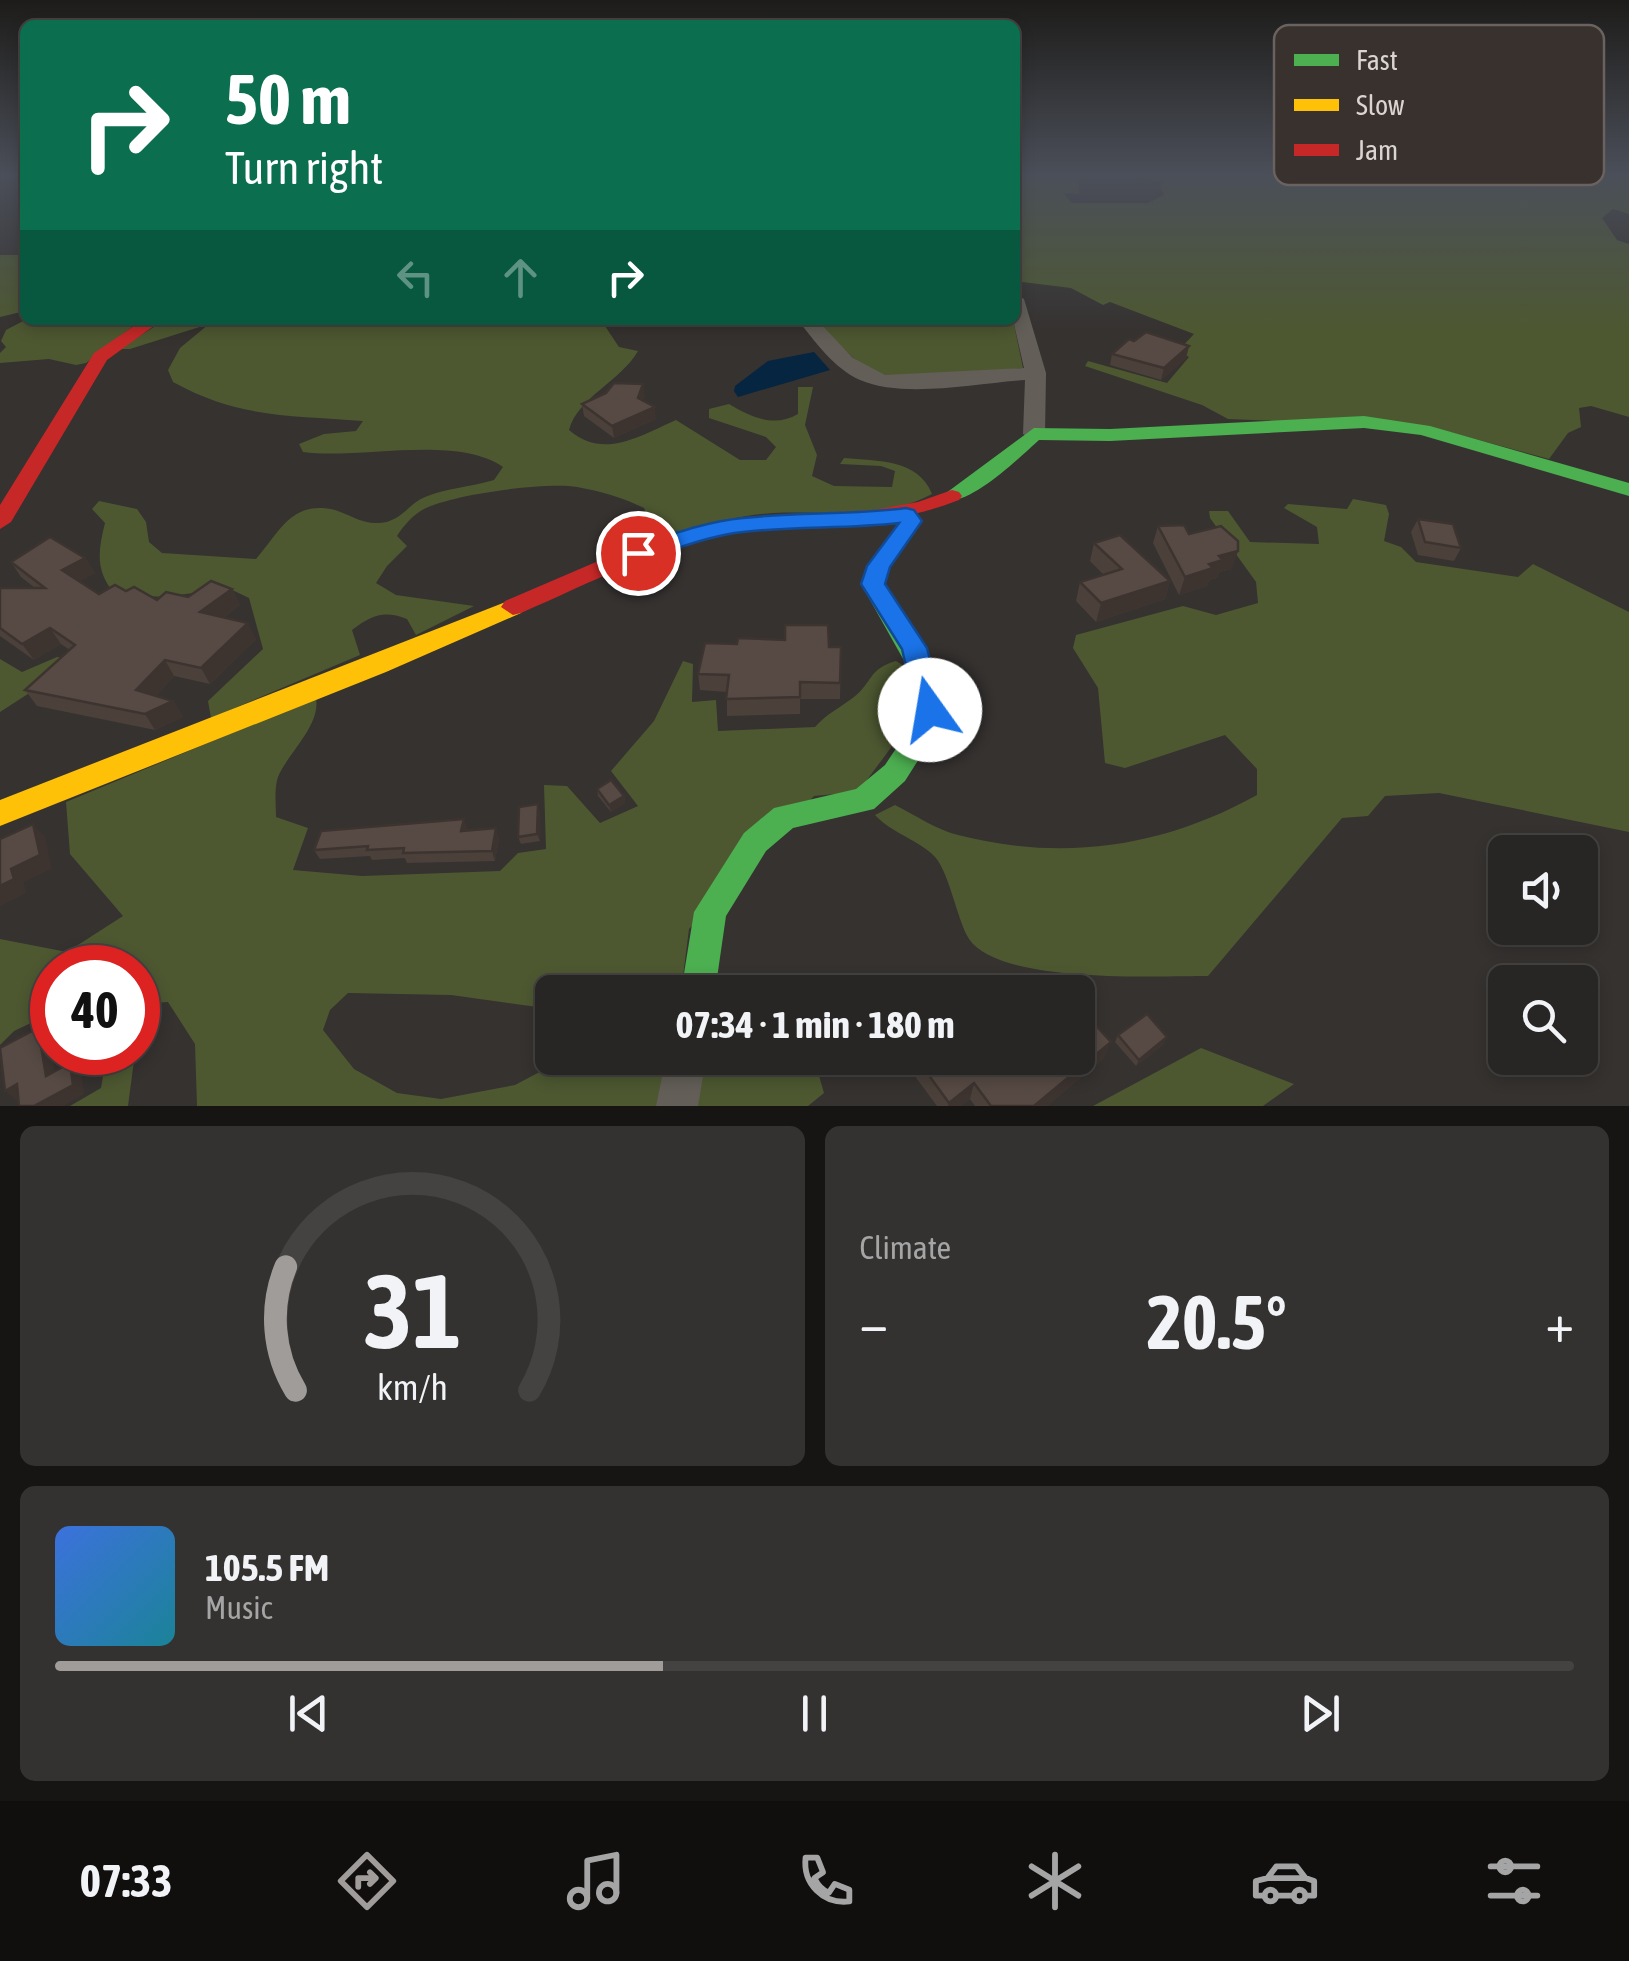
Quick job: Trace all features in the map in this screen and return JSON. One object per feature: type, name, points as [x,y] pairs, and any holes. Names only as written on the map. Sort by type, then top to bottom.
[{"type":"street","points":[[1020,312],[1031,341],[1036,373],[1034,434]]},
{"type":"street","points":[[0,522],[100,357],[110,346],[146,325]]},
{"type":"street","points":[[812,325],[851,368],[878,382],[898,384],[1036,373]]},
{"type":"street","points":[[0,813],[377,665],[665,542],[744,525],[853,522],[906,515],[963,491],[1004,462],[1034,434],[1364,422],[1423,430],[1629,490]]},
{"type":"street","points":[[700,975],[706,921],[719,892],[776,822],[808,810],[863,801],[899,768],[917,742],[930,710],[925,681],[914,648],[873,584],[879,566],[907,530],[911,521],[906,515]]},
{"type":"street","points":[[677,1106],[683,1075]]},
{"type":"green space","points":[[1020,228],[1609,228],[1617,240],[1629,244],[1629,417],[1591,406],[1579,408],[1581,427],[1568,433],[1549,459],[1431,427],[1228,419],[1202,405],[1085,366],[1088,361],[1167,383],[1189,357],[1178,351],[1194,334],[1110,302],[1103,305],[1071,288],[1020,282]]},
{"type":"green space","points":[[0,255],[20,255],[20,312],[0,317]]},
{"type":"green space","points":[[20,323],[135,325],[86,363],[76,365],[49,359],[0,363],[0,353],[6,347],[1,341],[6,330]]},
{"type":"green space","points":[[157,325],[206,325],[130,349],[119,349]]},
{"type":"green space","points":[[208,325],[604,325],[619,347],[638,351],[574,418],[569,430],[582,439],[608,444],[622,442],[676,420],[740,460],[766,460],[776,447],[766,437],[709,418],[709,409],[729,404],[754,417],[780,420],[798,414],[798,387],[813,387],[805,425],[817,455],[812,476],[834,486],[892,487],[895,471],[881,466],[840,464],[844,458],[883,461],[917,474],[932,494],[874,511],[753,515],[615,553],[611,550],[641,532],[648,518],[644,508],[603,493],[544,486],[499,490],[438,504],[420,511],[402,528],[397,536],[407,546],[376,583],[396,595],[474,606],[416,635],[407,619],[392,615],[372,618],[352,630],[360,655],[211,718],[208,701],[263,649],[249,598],[228,588],[165,597],[115,594],[101,569],[105,523],[92,509],[99,501],[137,509],[146,522],[149,542],[162,553],[256,559],[289,520],[308,509],[335,510],[366,522],[387,522],[425,497],[494,480],[503,467],[483,457],[434,450],[303,452],[299,444],[324,434],[356,431],[363,421],[243,409],[197,394],[173,382],[168,370],[180,348]]},
{"type":"green space","points":[[819,325],[1014,325],[1023,368],[901,379],[871,375]]},
{"type":"green space","points":[[1353,499],[1386,505],[1389,514],[1384,541],[1401,547],[1416,562],[1518,577],[1533,564],[1629,612],[1629,832],[1439,793],[1385,796],[1368,816],[1342,818],[1208,976],[1081,974],[1012,964],[986,954],[969,939],[938,861],[875,815],[895,805],[958,835],[997,843],[1074,848],[1149,838],[1222,813],[1257,795],[1257,769],[1225,735],[1125,768],[1105,763],[1098,688],[1073,648],[1076,635],[1183,606],[1216,615],[1258,603],[1256,582],[1210,518],[1209,511],[1228,511],[1250,542],[1319,544],[1317,527],[1284,508],[1288,504],[1347,509]]},
{"type":"green space","points":[[57,657],[82,659],[0,712],[0,659],[22,672]]},
{"type":"green space","points":[[683,661],[693,664],[692,702],[716,700],[718,731],[815,727],[849,701],[880,668],[896,661],[912,671],[910,722],[858,792],[814,796],[689,929],[683,975],[535,975],[535,1007],[451,995],[348,993],[330,1010],[323,1030],[354,1069],[397,1093],[441,1099],[515,1085],[535,1074],[670,1075],[668,1087],[698,1075],[819,1075],[824,1093],[808,1106],[197,1106],[195,1044],[168,1002],[160,1003],[160,945],[78,945],[123,916],[70,854],[66,802],[316,698],[314,718],[278,777],[276,817],[308,828],[293,870],[362,876],[500,871],[518,853],[546,849],[544,785],[567,786],[600,823],[638,806],[611,771],[654,721]]},
{"type":"green space","points":[[0,939],[31,945],[30,1023],[14,1031],[0,1045]]},
{"type":"green space","points":[[1201,1048],[1294,1084],[1263,1106],[1093,1106]]},
{"type":"green space","points":[[103,1075],[132,1075],[128,1106],[70,1106],[101,1088]]},
{"type":"water","points":[[814,352],[830,370],[738,397],[734,391],[735,386],[768,361]]},
{"type":"building","points":[[1146,332],[1189,346],[1164,368],[1112,354],[1129,339],[1134,341]]},
{"type":"building","points":[[614,383],[643,384],[638,398],[655,407],[612,426],[582,404],[606,393]]},
{"type":"building","points":[[1418,519],[1453,524],[1461,548],[1425,542]]},
{"type":"building","points":[[1184,525],[1189,534],[1221,526],[1238,541],[1238,551],[1219,556],[1223,560],[1209,564],[1213,568],[1185,577],[1158,526]]},
{"type":"building","points":[[1120,535],[1170,581],[1101,603],[1080,582],[1122,569],[1094,543]]},
{"type":"building","points":[[50,537],[85,558],[62,570],[99,594],[115,585],[126,591],[134,587],[157,600],[166,592],[188,597],[211,581],[232,589],[200,612],[248,623],[201,668],[165,660],[136,690],[173,701],[145,714],[25,690],[75,645],[50,628],[22,644],[0,628],[0,588],[45,588],[11,562]]},
{"type":"building","points":[[785,625],[828,625],[829,647],[841,647],[840,683],[800,682],[800,697],[726,699],[729,675],[698,674],[705,643],[737,644],[738,638],[785,640]]},
{"type":"building","points":[[611,780],[624,796],[609,805],[597,789]]},
{"type":"building","points":[[538,804],[537,834],[518,837],[519,807]]},
{"type":"building","points":[[464,819],[461,831],[496,828],[492,851],[403,853],[404,848],[367,850],[368,846],[314,850],[321,831]]},
{"type":"building","points":[[33,824],[40,855],[11,869],[14,879],[0,886],[0,839]]},
{"type":"building","points":[[1147,1014],[1167,1037],[1139,1060],[1118,1035]]},
{"type":"building","points":[[1095,1024],[1111,1042],[1095,1055]]},
{"type":"building","points":[[30,1032],[30,1075],[72,1075],[73,1085],[34,1106],[19,1106],[17,1084],[5,1091],[0,1048]]},
{"type":"building","points":[[929,1075],[1071,1075],[1034,1106],[991,1106],[974,1083],[949,1103]]},
{"type":"traffic: fast","points":[[952,496],[1004,462],[1034,434],[1110,435],[1364,422],[1423,430],[1629,490]]},
{"type":"traffic: fast","points":[[701,975],[710,912],[755,842],[785,817],[864,800],[895,773],[922,732],[929,708],[924,673],[873,584],[879,566],[911,521],[906,515]]},
{"type":"traffic: slow","points":[[0,813],[377,665],[513,607]]},
{"type":"traffic: jam","points":[[0,522],[100,357],[147,325]]},
{"type":"traffic: jam","points":[[513,607],[625,558],[683,538],[742,525],[899,513],[952,496]]},
{"type":"route","points":[[638,553],[701,532],[744,525],[853,522],[906,515],[911,521],[907,530],[879,566],[873,584],[914,648],[930,710]]}]
